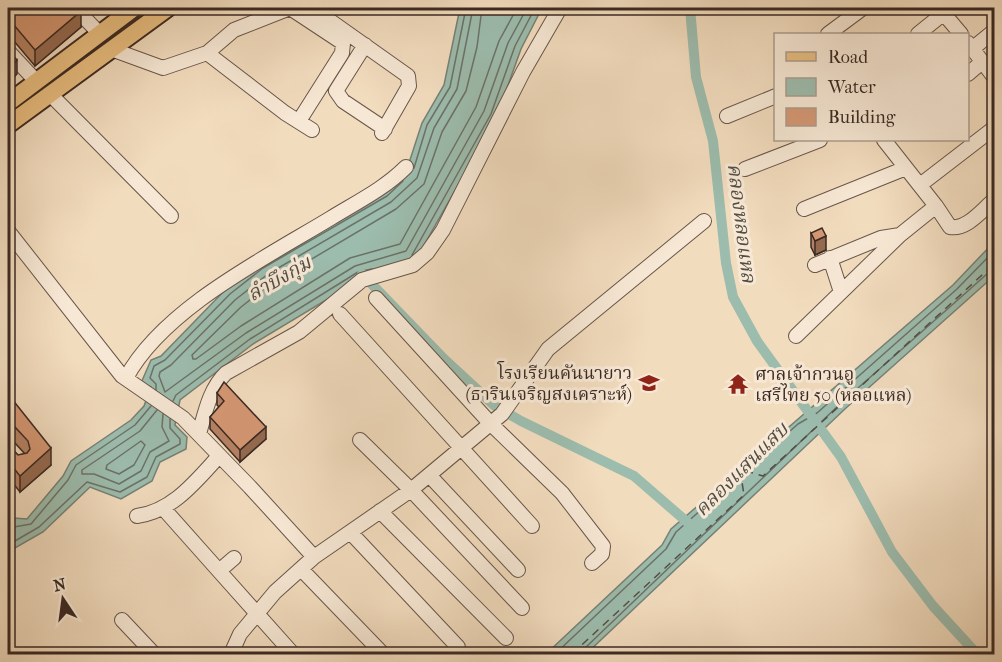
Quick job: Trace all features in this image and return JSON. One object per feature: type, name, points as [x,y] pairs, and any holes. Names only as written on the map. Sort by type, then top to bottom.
[{"type":"main road","points":[[8,103],[134,8]]},
{"type":"main road","points":[[8,125],[168,8]]},
{"type":"street","points":[[75,8],[100,34]]},
{"type":"street","points":[[111,49],[163,68],[207,53],[234,30],[290,8],[343,43],[342,53],[299,121]]},
{"type":"street","points":[[312,8],[365,45],[406,75],[410,80],[383,131],[343,101],[336,91],[365,45]]},
{"type":"street","points":[[199,434],[208,404],[219,381],[226,373],[299,332],[368,278],[411,267],[436,242],[523,72],[560,8]]},
{"type":"street","points":[[829,33],[863,8]]},
{"type":"street","points":[[919,33],[941,10],[960,33]]},
{"type":"street","points":[[994,31],[970,46],[994,77]]},
{"type":"street","points":[[8,51],[36,81]]},
{"type":"street","points":[[207,53],[312,130]]},
{"type":"street","points":[[969,73],[982,62]]},
{"type":"street","points":[[50,94],[171,216]]},
{"type":"street","points":[[727,116],[774,97]]},
{"type":"street","points":[[920,186],[994,128]]},
{"type":"street","points":[[745,169],[817,141]]},
{"type":"street","points":[[886,141],[950,226],[957,228],[964,226],[994,200]]},
{"type":"street","points":[[128,379],[155,339],[189,309],[271,255],[378,191],[406,166]]},
{"type":"street","points":[[804,209],[906,168]]},
{"type":"street","points":[[796,336],[900,235],[936,206]]},
{"type":"street","points":[[231,654],[240,634],[256,612],[301,568],[411,490],[506,411],[548,350],[704,221]]},
{"type":"street","points":[[8,231],[128,379],[183,418],[314,557]]},
{"type":"street","points":[[815,265],[881,238],[900,235]]},
{"type":"street","points":[[830,258],[841,292]]},
{"type":"street","points":[[376,298],[490,423],[562,493],[603,546],[602,555],[592,563]]},
{"type":"street","points":[[340,314],[532,526]]},
{"type":"street","points":[[360,440],[411,490],[522,608]]},
{"type":"street","points":[[137,516],[163,508],[185,492],[219,456]]},
{"type":"street","points":[[429,474],[518,570]]},
{"type":"street","points":[[163,508],[293,654]]},
{"type":"street","points":[[380,512],[506,638]]},
{"type":"street","points":[[351,533],[458,647]]},
{"type":"street","points":[[219,571],[234,558]]},
{"type":"street","points":[[301,568],[383,654]]},
{"type":"street","points":[[122,620],[154,654]]},
{"type":"water","name":"ลำบึงกุ่ม","points":[[460,8],[542,8],[521,49],[497,116],[414,263],[351,285],[253,344],[180,400],[175,425],[187,437],[186,449],[160,462],[152,481],[121,499],[90,487],[43,532],[8,552],[8,524],[14,518],[27,519],[63,476],[71,461],[131,420],[144,406],[151,387],[141,383],[151,360],[161,356],[226,289],[407,169],[422,123],[444,85]]},
{"type":"water","name":"คลองแสนแสบ","points":[[994,242],[994,276],[846,408],[586,654],[546,654],[662,545],[671,529],[953,285]]},
{"type":"building","points":[[8,8],[78,8],[81,11],[35,50],[8,18]]},
{"type":"building","points":[[8,50],[17,60],[8,69]]},
{"type":"building","points":[[822,228],[826,236],[815,241],[811,233]]},
{"type":"building","points":[[224,382],[266,427],[240,450],[210,417],[224,401],[217,393]]},
{"type":"building","points":[[8,394],[51,448],[20,476],[8,461],[8,445],[18,455],[27,453],[30,449],[28,441],[14,426],[8,424]]},
{"type":"waterway","name":"คลองหลอแหล","points":[[690,8],[696,77],[713,141],[726,263],[733,297],[757,341],[841,457],[892,552],[933,606],[977,654]]},
{"type":"waterway","points":[[362,274],[444,359],[495,406],[634,476],[694,528]]},
{"type":"ferry route","points":[[572,654],[744,495],[740,469],[763,476],[994,264]]},
{"type":"place","name":"โรงเรียนคันนายาว (ธารินเจริญสงเคราะห์)","points":[[649,383]]},
{"type":"place","name":"ศาลเจ้ากวนอู เสรีไทย 50 (หลอแหล)","points":[[738,384]]}]
